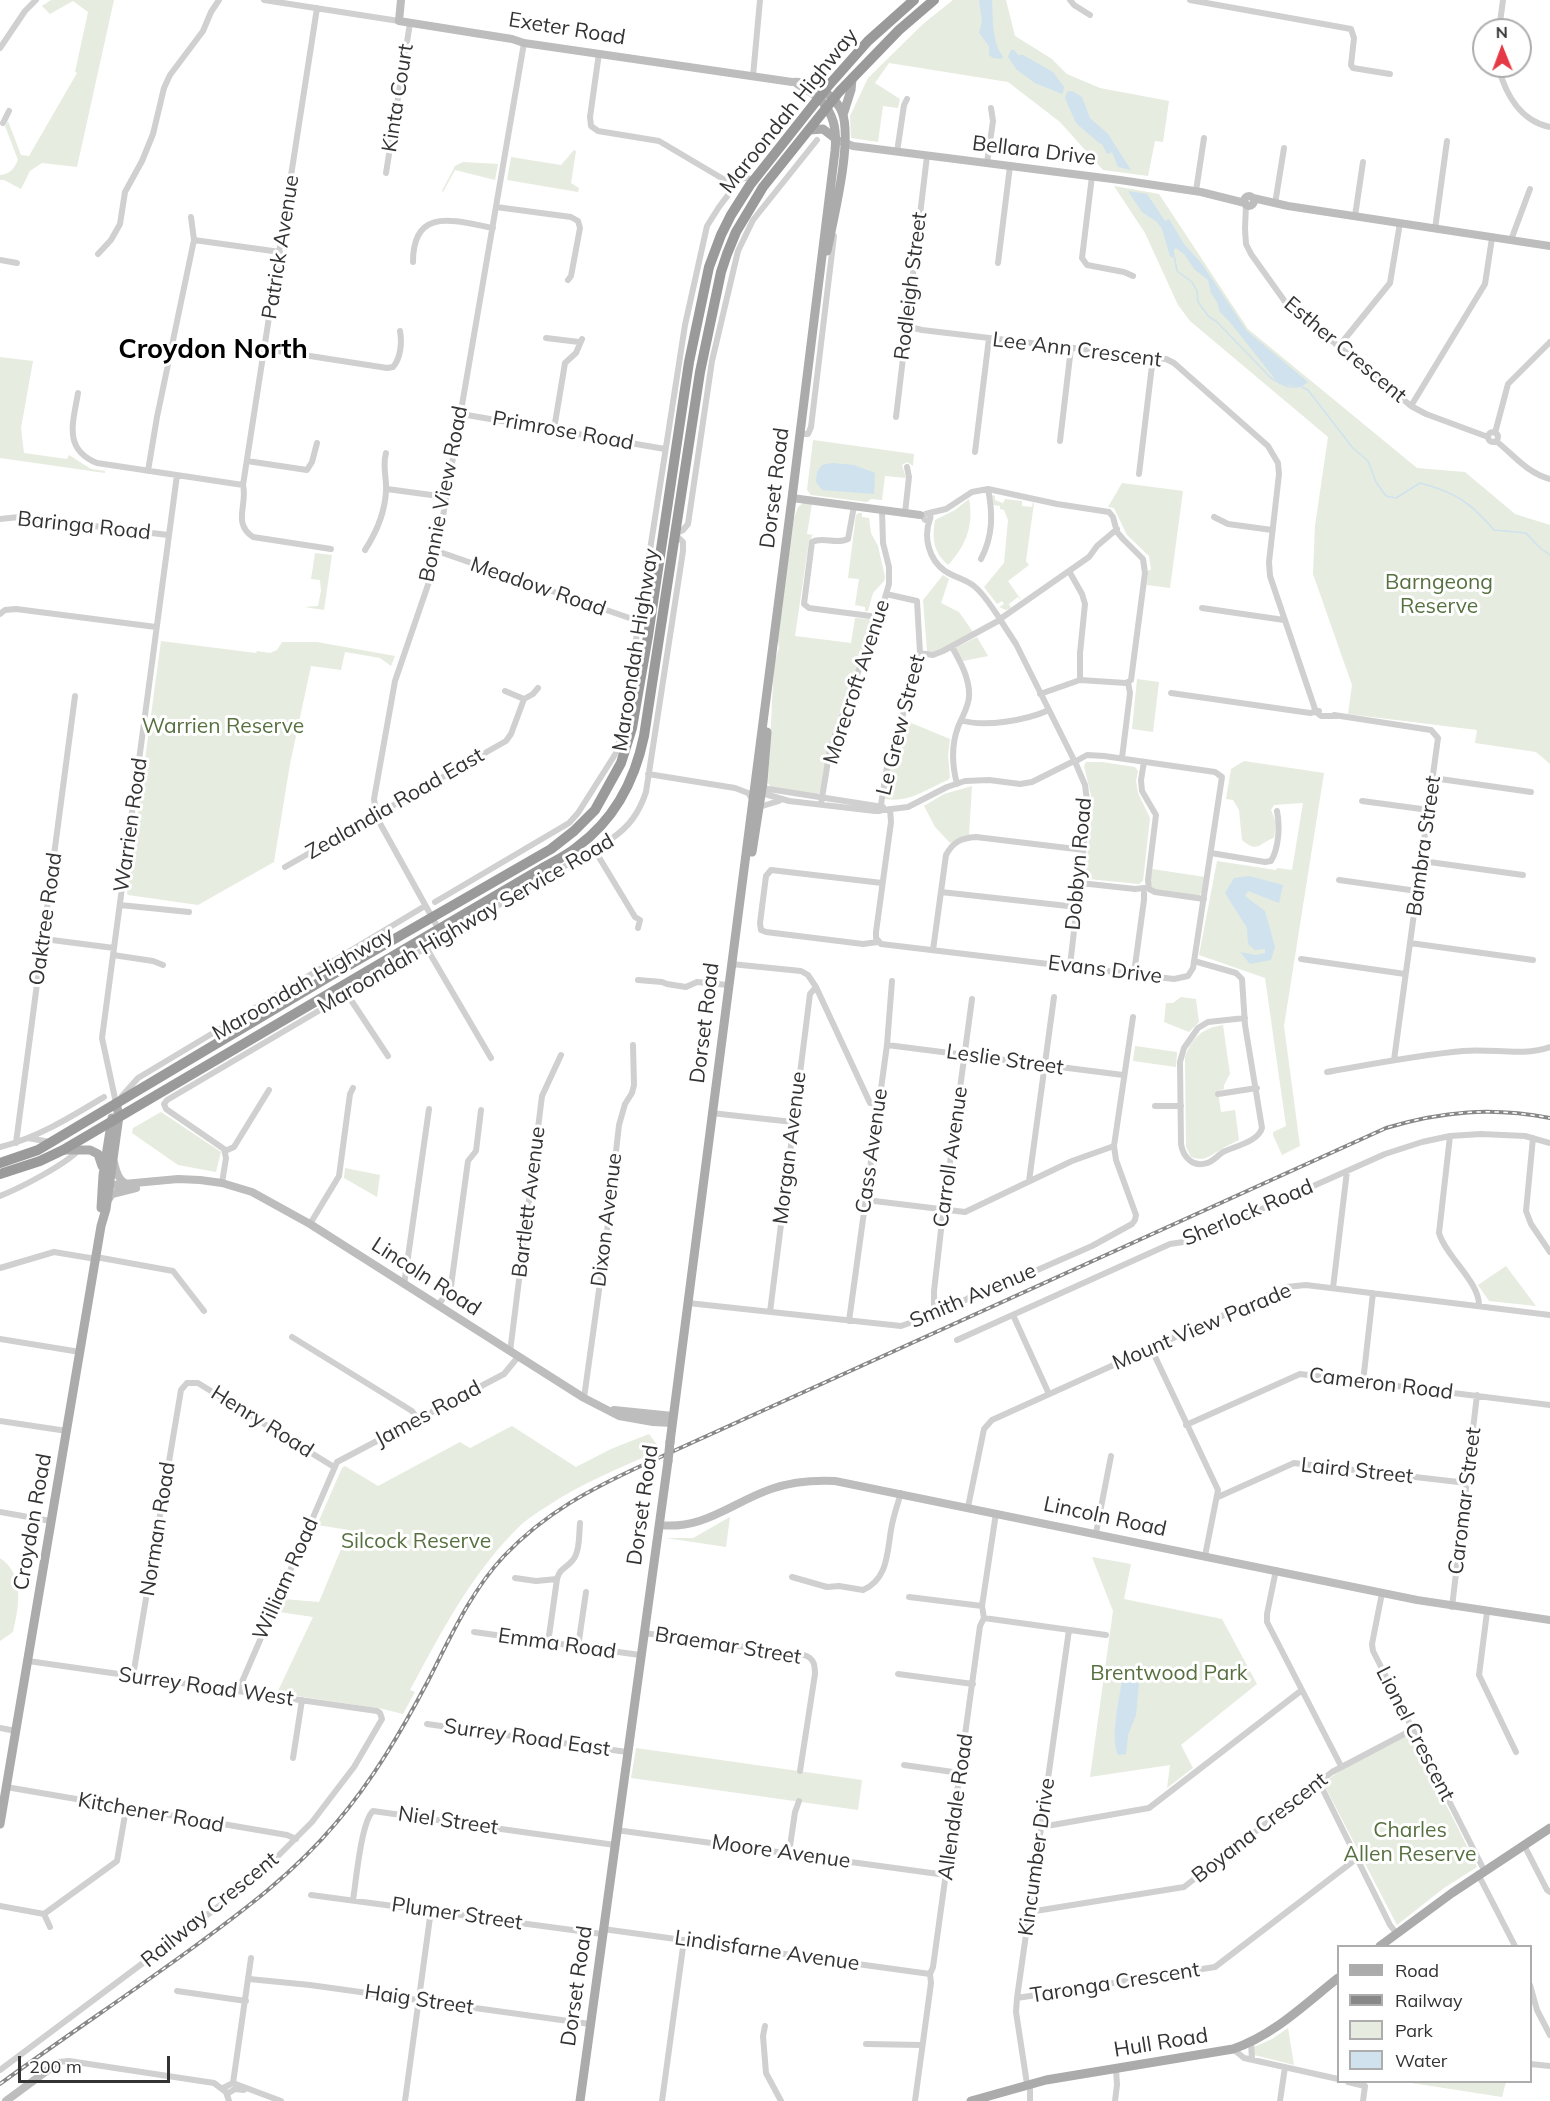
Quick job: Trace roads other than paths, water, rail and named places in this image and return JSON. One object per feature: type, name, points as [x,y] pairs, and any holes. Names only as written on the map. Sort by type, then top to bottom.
[{"type":"highway","name":"Maroondah Highway","points":[[0,1163],[39,1150],[432,917],[439,906],[551,849],[595,810],[613,782],[632,728],[689,362],[710,267],[731,215],[755,179],[868,41],[914,0]]},
{"type":"highway","name":"Maroondah Highway","points":[[0,1174],[40,1161],[63,1150],[577,848],[596,831],[624,795],[631,780],[644,736],[656,658],[664,532],[721,272],[736,232],[763,188],[797,147],[814,135],[831,104],[852,79],[891,38],[934,0]]},
{"type":"main road","points":[[399,21],[401,0]]},
{"type":"main road","name":"Exeter Road","points":[[399,21],[512,39],[524,43],[599,52],[792,82],[822,95]]},
{"type":"main road","points":[[843,115],[852,79]]},
{"type":"main road","name":"Dorset Road","points":[[817,298],[834,218],[843,115],[822,95]]},
{"type":"main road","name":"Dorset Road","points":[[831,104],[834,124],[840,141]]},
{"type":"main road","points":[[814,135],[823,129],[840,141]]},
{"type":"main road","name":"Bellara Drive","points":[[840,141],[897,152],[1196,191],[1249,202],[1550,246]]},
{"type":"main road","name":"Dorset Road","points":[[580,2101],[668,1461],[737,913],[756,836],[757,793],[766,744],[767,682],[817,298],[838,163]]},
{"type":"main road","points":[[792,498],[927,517]]},
{"type":"main road","name":"Croydon Road","points":[[0,1824],[2,1800],[16,1731],[67,1431],[106,1186],[113,1158],[116,1103]]},
{"type":"main road","name":"Croydon Road","points":[[101,1226],[108,1200],[103,1175],[115,1119]]},
{"type":"main road","points":[[63,1150],[80,1149],[98,1154],[103,1175]]},
{"type":"main road","points":[[113,1158],[120,1180],[128,1185]]},
{"type":"main road","name":"Lincoln Road","points":[[106,1186],[200,1180],[222,1183],[252,1192],[310,1224],[584,1398],[619,1416],[653,1422],[673,1420]]},
{"type":"main road","name":"Lincoln Road","points":[[108,1200],[112,1194],[163,1181]]},
{"type":"main road","name":"Lincoln Road","points":[[608,1409],[673,1420]]},
{"type":"main road","points":[[653,1422],[663,1428],[670,1441]]},
{"type":"main road","name":"Lincoln Road","points":[[659,1525],[676,1527],[694,1524],[769,1490],[799,1482],[835,1481],[1452,1607],[1550,1620]]},
{"type":"main road","points":[[1382,1945],[1481,1872],[1550,1828]]},
{"type":"main road","name":"Hull Road","points":[[974,2101],[1029,2084],[1233,2049],[1251,2043],[1268,2034],[1337,1979]]},
{"type":"main road","points":[[6,2101],[52,2067]]},
{"type":"street","points":[[0,48],[25,10],[36,0]]},
{"type":"street","points":[[98,254],[111,240],[120,224],[125,192],[142,161],[153,134],[164,88],[170,75],[203,31],[219,0]]},
{"type":"street","name":"Exeter Road","points":[[264,0],[399,21]]},
{"type":"street","points":[[753,76],[760,0]]},
{"type":"street","points":[[1070,0],[1090,15]]},
{"type":"street","points":[[1190,0],[1351,28],[1354,38],[1353,68],[1390,74]]},
{"type":"street","points":[[1501,18],[1503,0]]},
{"type":"street","name":"Patrick Avenue","points":[[317,8],[243,485],[240,520],[253,537],[331,549]]},
{"type":"street","name":"Kinta Court","points":[[386,173],[410,23]]},
{"type":"street","name":"Bonnie View Road","points":[[438,928],[376,814],[374,799],[394,681],[431,576],[437,551],[524,43]]},
{"type":"street","points":[[599,52],[590,117],[591,126],[598,131],[659,141],[735,186],[742,178],[755,179]]},
{"type":"street","points":[[1501,78],[1503,88],[1523,114],[1542,126],[1550,127]]},
{"type":"street","points":[[897,152],[904,105],[907,99]]},
{"type":"street","points":[[987,163],[993,121],[991,108]]},
{"type":"street","name":"Maroondah Highway Service Road","points":[[664,532],[686,527],[688,520],[712,361],[738,251],[753,220],[798,163],[814,135]]},
{"type":"street","points":[[1196,191],[1204,138]]},
{"type":"street","points":[[1435,229],[1447,141]]},
{"type":"street","points":[[797,147],[798,163]]},
{"type":"street","points":[[1275,204],[1284,148]]},
{"type":"street","name":"Rodleigh Street","points":[[896,417],[927,156]]},
{"type":"street","points":[[1355,216],[1363,162]]},
{"type":"street","points":[[998,263],[1010,166]]},
{"type":"street","points":[[1092,176],[1082,258],[1087,265],[1133,276]]},
{"type":"street","name":"Maroondah Highway Service Road","points":[[439,906],[449,894],[554,834],[569,823],[578,813],[616,753],[638,621],[664,532],[664,449],[685,325],[707,226],[735,186]]},
{"type":"street","points":[[1511,240],[1530,189]]},
{"type":"street","name":"Esther Crescent","points":[[1249,202],[1245,222],[1248,249],[1286,303],[1411,406],[1426,414],[1488,437]]},
{"type":"street","points":[[496,207],[578,220],[580,228],[571,276],[568,280]]},
{"type":"street","points":[[148,471],[194,240],[191,217]]},
{"type":"street","points":[[799,434],[808,434],[811,427],[834,218]]},
{"type":"street","points":[[413,262],[413,249],[417,236],[433,222],[441,219],[492,228]]},
{"type":"street","points":[[1339,346],[1390,283],[1400,223]]},
{"type":"street","points":[[1411,406],[1485,284],[1492,238]]},
{"type":"street","points":[[194,240],[280,252]]},
{"type":"street","points":[[0,260],[16,263]]},
{"type":"street","name":"Lee Ann Crescent","points":[[906,328],[1153,357],[1174,363],[1272,450],[1278,463],[1279,474],[1269,569],[1284,620],[1317,711]]},
{"type":"street","points":[[265,349],[387,368],[393,367],[398,358],[402,338],[400,331]]},
{"type":"street","points":[[546,338],[581,340],[576,353],[565,363],[554,429]]},
{"type":"street","points":[[975,452],[989,338]]},
{"type":"street","points":[[1496,441],[1497,436],[1494,433],[1508,384],[1550,342]]},
{"type":"street","points":[[1059,441],[1071,348]]},
{"type":"street","points":[[1139,474],[1153,357]]},
{"type":"street","points":[[78,393],[72,434],[74,444],[88,460],[97,464],[243,485]]},
{"type":"street","name":"Primrose Road","points":[[461,414],[664,449]]},
{"type":"street","points":[[1494,433],[1490,433],[1488,437],[1491,442],[1496,441],[1524,467],[1550,479]]},
{"type":"street","points":[[247,461],[307,470],[312,462],[317,443]]},
{"type":"street","points":[[365,550],[371,541],[381,514],[387,489],[384,471],[386,453]]},
{"type":"street","points":[[905,513],[909,477],[907,467]]},
{"type":"street","name":"Warrien Road","points":[[116,1103],[102,1038],[177,475]]},
{"type":"street","points":[[387,489],[446,497]]},
{"type":"street","points":[[927,517],[956,504],[972,492],[988,489],[1109,513],[1113,517],[1117,531],[1143,559],[1146,568],[1132,677],[1128,682],[1130,693],[1122,758]]},
{"type":"street","points":[[981,559],[988,544],[991,528],[992,510],[988,489]]},
{"type":"street","points":[[853,506],[849,536],[846,541],[819,539],[812,542],[804,604],[809,608],[878,617]]},
{"type":"street","name":"Morecroft Avenue","points":[[822,800],[830,749],[861,664],[870,648],[886,594],[890,573],[883,543],[884,510]]},
{"type":"street","name":"Dobbyn Road","points":[[927,517],[927,543],[938,565],[975,587],[1000,619],[1016,644],[1083,777],[1087,796],[1087,819],[1070,966]]},
{"type":"street","points":[[1214,517],[1228,524],[1272,530]]},
{"type":"street","name":"Baringa Road","points":[[0,519],[19,518],[168,535]]},
{"type":"street","points":[[920,653],[933,655],[952,647],[1000,619],[1089,557],[1105,539],[1117,531]]},
{"type":"street","name":"Maroondah Highway Service Road","points":[[225,1151],[165,1109],[164,1104],[167,1100],[426,946],[578,859],[622,831],[629,824],[642,803],[648,774],[683,551],[682,542],[664,532]]},
{"type":"street","name":"Meadow Road","points":[[437,551],[638,621]]},
{"type":"street","points":[[1067,572],[1082,594],[1085,604],[1080,664],[1082,680]]},
{"type":"street","name":"Le Grew Street","points":[[880,808],[888,760],[903,718],[920,653],[917,601],[886,594]]},
{"type":"street","points":[[1202,608],[1284,620]]},
{"type":"street","points":[[0,614],[5,610],[16,609],[156,627]]},
{"type":"street","points":[[952,647],[962,664],[969,693],[969,701],[953,748],[957,784]]},
{"type":"street","points":[[656,658],[664,677]]},
{"type":"street","points":[[1041,695],[1082,680],[1128,682]]},
{"type":"street","points":[[505,692],[524,699],[538,688]]},
{"type":"street","name":"Bambra Street","points":[[1171,693],[1317,711],[1321,716],[1337,716],[1433,731],[1437,735],[1429,810],[1394,1060]]},
{"type":"street","name":"Oaktree Road","points":[[16,1143],[75,696]]},
{"type":"street","name":"Zealandia Road East","points":[[285,867],[506,741],[511,734],[524,699]]},
{"type":"street","points":[[961,720],[973,723],[1022,720],[1048,708]]},
{"type":"street","name":"Evans Drive","points":[[882,883],[771,870],[766,876],[760,930],[863,944],[878,942],[885,945],[1182,978],[1189,975],[1194,961],[1222,783],[1221,775],[1215,772],[1091,755],[1026,783],[980,780],[957,784],[936,792],[916,804],[890,809]]},
{"type":"street","points":[[1134,973],[1156,815],[1142,791],[1144,762]]},
{"type":"street","points":[[648,774],[735,788],[748,793],[890,809],[891,822],[876,932],[878,942]]},
{"type":"street","points":[[1433,778],[1531,792]]},
{"type":"street","points":[[735,788],[748,787],[771,802],[822,800]]},
{"type":"street","points":[[757,793],[789,801]]},
{"type":"street","points":[[1362,801],[1429,810]]},
{"type":"street","points":[[1211,853],[1271,861],[1279,825],[1277,811]]},
{"type":"street","points":[[933,950],[946,855],[955,843],[964,838],[976,837],[1084,850]]},
{"type":"street","points":[[594,849],[635,916],[641,917],[638,928]]},
{"type":"street","points":[[548,876],[559,858],[578,859]]},
{"type":"street","points":[[1422,861],[1523,875]]},
{"type":"street","points":[[1339,880],[1418,891]]},
{"type":"street","points":[[1080,883],[1204,899]]},
{"type":"street","points":[[941,892],[1077,907]]},
{"type":"street","name":"Maroondah Highway Service Road","points":[[439,906],[449,894]]},
{"type":"street","points":[[120,905],[189,912]]},
{"type":"street","name":"Maroondah Highway Service Road","points":[[116,1103],[138,1078],[425,906]]},
{"type":"street","points":[[44,939],[114,951],[163,965]]},
{"type":"street","points":[[1410,943],[1533,960]]},
{"type":"street","points":[[426,946],[491,1058]]},
{"type":"street","name":"Maroondah Highway Service Road","points":[[330,976],[340,958]]},
{"type":"street","points":[[1301,958],[1405,974]]},
{"type":"street","points":[[1194,961],[1241,977],[1252,1071],[1262,1125],[1260,1133],[1206,1164],[1197,1164],[1190,1161],[1183,1152],[1181,1144],[1181,1057],[1184,1048],[1198,1028],[1208,1022],[1245,1018]]},
{"type":"street","points":[[731,964],[801,971],[808,975],[816,987],[870,1103],[878,1105]]},
{"type":"street","points":[[638,980],[662,981],[686,987],[698,982],[728,985]]},
{"type":"street","name":"Cass Avenue","points":[[849,1321],[887,1045],[892,981]]},
{"type":"street","name":"Morgan Avenue","points":[[770,1312],[810,994],[816,987]]},
{"type":"street","points":[[347,994],[388,1056]]},
{"type":"street","points":[[1029,1181],[1054,997]]},
{"type":"street","name":"Carroll Avenue","points":[[934,1315],[934,1291],[972,999]]},
{"type":"street","points":[[866,1200],[965,1212],[1072,1161],[1114,1146],[1133,1017]]},
{"type":"street","name":"Maroondah Highway Service Road","points":[[193,1057],[207,1037]]},
{"type":"street","name":"Dixon Avenue","points":[[584,1398],[619,1125],[634,1085],[633,1045]]},
{"type":"street","name":"Leslie Street","points":[[887,1045],[1123,1075]]},
{"type":"street","points":[[231,1061],[237,1046]]},
{"type":"street","points":[[1327,1072],[1465,1050],[1536,1052],[1550,1047]]},
{"type":"street","name":"Bartlett Avenue","points":[[510,1352],[542,1096],[561,1055]]},
{"type":"street","points":[[310,1224],[339,1176],[350,1094],[353,1088]]},
{"type":"street","points":[[1218,1094],[1257,1089]]},
{"type":"street","points":[[222,1183],[225,1151],[234,1147],[269,1090]]},
{"type":"street","points":[[0,1147],[27,1138],[76,1114],[104,1097]]},
{"type":"street","points":[[1155,1106],[1181,1106]]},
{"type":"street","points":[[404,1285],[429,1109]]},
{"type":"street","points":[[438,1306],[451,1286],[468,1161],[476,1150],[481,1110]]},
{"type":"street","points":[[711,1113],[793,1122]]},
{"type":"street","points":[[0,1196],[75,1155],[90,1134]]},
{"type":"street","name":"Sherlock Road","points":[[957,1340],[1170,1244],[1190,1241],[1396,1149],[1450,1136],[1488,1134],[1533,1138],[1550,1143]]},
{"type":"street","points":[[1450,1136],[1439,1233],[1476,1292],[1479,1306]]},
{"type":"street","points":[[27,1138],[52,1142]]},
{"type":"street","points":[[1533,1138],[1526,1211],[1531,1224],[1550,1252]]},
{"type":"street","name":"Smith Avenue","points":[[688,1303],[902,1326],[934,1315],[976,1293],[1010,1282],[1092,1246],[1132,1224],[1136,1215],[1116,1160],[1114,1146]]},
{"type":"street","points":[[1333,1288],[1347,1171]]},
{"type":"street","points":[[0,1268],[54,1252],[173,1271],[204,1311]]},
{"type":"street","name":"Mount View Parade","points":[[968,1507],[986,1426],[992,1420],[1286,1287],[1300,1285],[1333,1288],[1550,1315]]},
{"type":"street","points":[[1363,1382],[1373,1293]]},
{"type":"street","points":[[1013,1315],[1049,1394]]},
{"type":"street","points":[[292,1337],[412,1411],[418,1419]]},
{"type":"street","points":[[0,1339],[80,1352]]},
{"type":"street","points":[[1151,1348],[1218,1490],[1205,1556]]},
{"type":"street","name":"James Road","points":[[334,1467],[343,1459],[504,1374],[518,1357]]},
{"type":"street","name":"Cameron Road","points":[[1186,1425],[1300,1374],[1550,1405]]},
{"type":"street","name":"Henry Road","points":[[187,1383],[198,1383],[334,1467]]},
{"type":"street","name":"Norman Road","points":[[133,1677],[181,1390],[187,1383]]},
{"type":"street","name":"Caromar Street","points":[[1452,1607],[1477,1395]]},
{"type":"street","points":[[0,1421],[67,1431]]},
{"type":"street","points":[[1096,1533],[1111,1456]]},
{"type":"street","name":"Laird Street","points":[[1218,1497],[1294,1463],[1467,1483]]},
{"type":"street","name":"William Road","points":[[238,1691],[334,1467]]},
{"type":"street","points":[[792,1577],[826,1587],[867,1589],[880,1574],[888,1558],[893,1520],[901,1493]]},
{"type":"street","points":[[0,1512],[51,1521]]},
{"type":"street","name":"Allendale Road","points":[[915,2101],[931,1983],[930,1974],[933,1967],[980,1626],[984,1618],[982,1606],[996,1513]]},
{"type":"street","points":[[548,1642],[556,1579],[560,1570],[571,1563],[575,1556],[580,1523]]},
{"type":"street","points":[[1276,1570],[1267,1622],[1341,1766]]},
{"type":"street","points":[[515,1578],[536,1581],[556,1579]]},
{"type":"street","points":[[578,1647],[586,1592]]},
{"type":"street","name":"Lionel Crescent","points":[[1382,1593],[1372,1644],[1373,1651],[1514,1945]]},
{"type":"street","points":[[909,1597],[982,1606]]},
{"type":"street","points":[[1487,1612],[1479,1675],[1516,1752]]},
{"type":"street","points":[[984,1618],[1106,1635]]},
{"type":"street","name":"Kincumber Drive","points":[[1030,2101],[1016,2012],[1017,1998],[1069,1630]]},
{"type":"street","name":"Emma Road","points":[[474,1632],[640,1655]]},
{"type":"street","name":"Braemar Street","points":[[644,1633],[804,1655],[813,1660],[815,1674],[800,1771]]},
{"type":"street","name":"Surrey Road West","points":[[28,1661],[377,1711],[382,1715]]},
{"type":"street","points":[[898,1674],[973,1684]]},
{"type":"street","points":[[1041,1827],[1149,1808],[1302,1690]]},
{"type":"street","points":[[293,1758],[302,1700]]},
{"type":"street","name":"Railway Crescent","points":[[0,2070],[261,1873],[312,1822],[354,1767],[381,1721],[382,1715]]},
{"type":"street","name":"Surrey Road East","points":[[427,1724],[627,1752]]},
{"type":"street","points":[[0,1728],[16,1731]]},
{"type":"street","name":"Boyana Crescent","points":[[1029,1912],[1184,1887],[1341,1766],[1412,1730]]},
{"type":"street","points":[[904,1765],[960,1773]]},
{"type":"street","points":[[1319,1782],[1396,1934]]},
{"type":"street","name":"Kitchener Road","points":[[6,1787],[287,1835],[296,1839]]},
{"type":"street","points":[[789,1853],[795,1812],[799,1801]]},
{"type":"street","points":[[0,1906],[44,1914],[117,1860],[126,1809]]},
{"type":"street","name":"Niel Street","points":[[353,1900],[367,1819],[373,1811],[615,1845]]},
{"type":"street","name":"Moore Avenue","points":[[616,1830],[946,1875]]},
{"type":"street","points":[[1524,1845],[1550,1892]]},
{"type":"street","name":"Taronga Crescent","points":[[1017,1998],[1215,1967],[1356,1859]]},
{"type":"street","name":"Plumer Street","points":[[311,1895],[603,1932]]},
{"type":"street","points":[[405,2101],[431,1910]]},
{"type":"street","points":[[44,1914],[50,1927]]},
{"type":"street","name":"Lindisfarne Avenue","points":[[603,1932],[684,1940],[930,1974]]},
{"type":"street","points":[[662,2101],[684,1940]]},
{"type":"street","points":[[226,2094],[233,2083],[251,1958]]},
{"type":"street","name":"Haig Street","points":[[249,1979],[310,1985],[590,2024]]},
{"type":"street","points":[[177,1991],[246,2001]]},
{"type":"street","points":[[1532,1991],[1537,2010],[1550,2035]]},
{"type":"street","points":[[765,2026],[763,2036],[766,2073],[781,2101]]},
{"type":"street","points":[[1251,2043],[1252,2059]]},
{"type":"street","points":[[866,2044],[922,2045]]},
{"type":"street","points":[[1233,2049],[1238,2055],[1337,2079]]},
{"type":"street","points":[[52,2067],[58,2062],[69,2061],[195,2079],[214,2083],[226,2094]]},
{"type":"street","points":[[1532,2064],[1550,2066]]},
{"type":"street","points":[[1280,2101],[1286,2067]]},
{"type":"street","points":[[1115,2101],[1116,2069]]},
{"type":"street","points":[[233,2083],[281,2101]]},
{"type":"street","points":[[1352,2083],[1365,2086],[1363,2101]]},
{"type":"street","points":[[226,2094],[235,2089],[251,2091]]},
{"type":"water","points":[[979,0],[992,0],[995,38],[1003,56],[1002,59],[989,55],[989,46],[979,33],[982,22]]},
{"type":"water","points":[[1011,50],[1053,72],[1064,87],[1063,93],[1035,83],[1017,70],[1008,57]]},
{"type":"water","points":[[1072,91],[1082,97],[1090,118],[1108,134],[1131,170],[1118,167],[1112,152],[1107,154],[1102,144],[1076,123],[1065,98],[1067,92]]},
{"type":"water","points":[[1128,191],[1147,194],[1165,221],[1169,219],[1184,244],[1202,264],[1247,331],[1308,382],[1301,387],[1279,384],[1220,312],[1208,280],[1195,270],[1184,254],[1176,248],[1173,250],[1173,258],[1170,256],[1162,229],[1157,222],[1142,212]]},
{"type":"water","points":[[832,463],[854,465],[875,473],[874,494],[822,490],[816,482],[817,472],[822,465]]},
{"type":"water","points":[[1249,876],[1283,885],[1279,903],[1248,891],[1245,896],[1265,911],[1275,947],[1271,960],[1250,964],[1240,952],[1256,955],[1265,953],[1265,949],[1255,950],[1248,944],[1247,928],[1225,893],[1234,878]]},
{"type":"water","points":[[1128,1677],[1139,1684],[1136,1715],[1128,1735],[1126,1754],[1118,1755],[1115,1739],[1116,1719],[1122,1681]]},
{"type":"waterway","points":[[1173,250],[1177,271],[1192,282],[1197,291],[1198,302],[1209,317],[1216,321],[1271,378],[1278,382]]},
{"type":"waterway","points":[[1282,384],[1288,387],[1298,387]]},
{"type":"waterway","points":[[1302,387],[1308,390],[1352,447],[1368,461],[1376,482],[1386,496],[1396,498],[1420,483],[1443,490],[1470,506],[1494,530],[1526,533],[1550,555]]},
{"type":"railway","points":[[0,2084],[230,1920],[285,1875],[320,1841],[350,1807],[386,1754],[481,1584],[520,1540],[570,1503],[645,1464],[1386,1128],[1407,1122],[1468,1112],[1508,1113],[1550,1118]]},
{"type":"district","name":"Croydon North","points":[[213,350]]},
{"type":"park label","name":"Barngeong Reserve","points":[[1439,595]]},
{"type":"park label","name":"Warrien Reserve","points":[[223,727]]},
{"type":"park label","name":"Silcock Reserve","points":[[416,1542]]},
{"type":"park label","name":"Brentwood Park","points":[[1169,1674]]},
{"type":"park label","name":"Charles Allen Reserve","points":[[1410,1843]]}]
